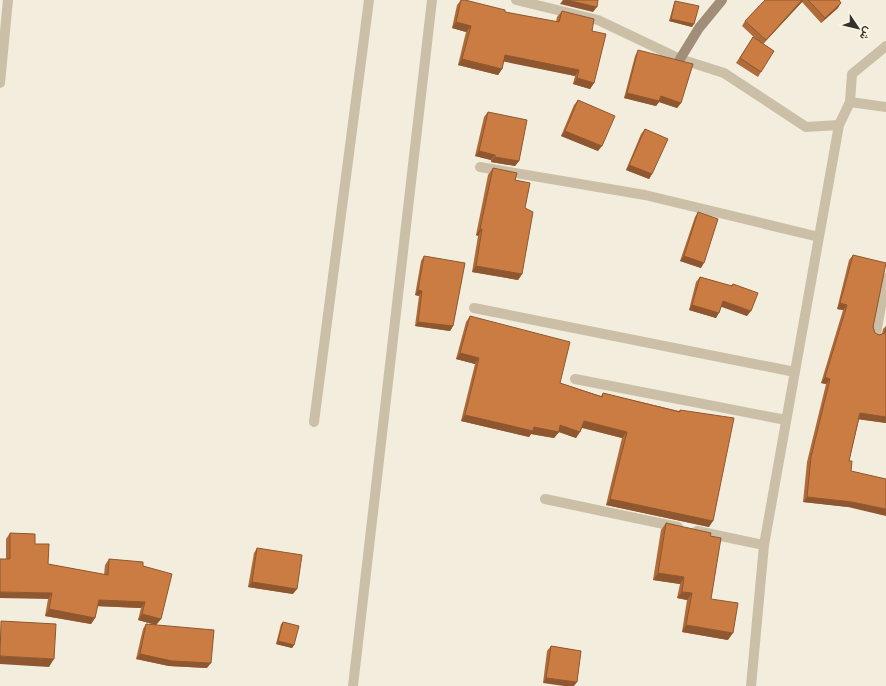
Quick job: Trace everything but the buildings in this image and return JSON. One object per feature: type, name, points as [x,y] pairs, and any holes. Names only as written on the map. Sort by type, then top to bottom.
[{"type":"street","points":[[0,83],[8,0]]},
{"type":"street","points":[[314,422],[368,0]]},
{"type":"street","points":[[353,686],[432,0]]},
{"type":"street","points":[[516,0],[598,20],[680,59],[724,73],[806,127],[839,124]]},
{"type":"street","points":[[680,59],[699,28],[722,0]]},
{"type":"street","points":[[751,686],[764,545],[839,124],[850,102],[852,74],[886,46]]},
{"type":"street","points":[[850,102],[886,107]]},
{"type":"street","points":[[480,167],[645,195],[819,237]]},
{"type":"street","points":[[876,334],[886,278]]},
{"type":"street","points":[[474,308],[795,372]]},
{"type":"street","points":[[575,379],[786,420]]},
{"type":"street","points":[[544,499],[764,545]]}]
